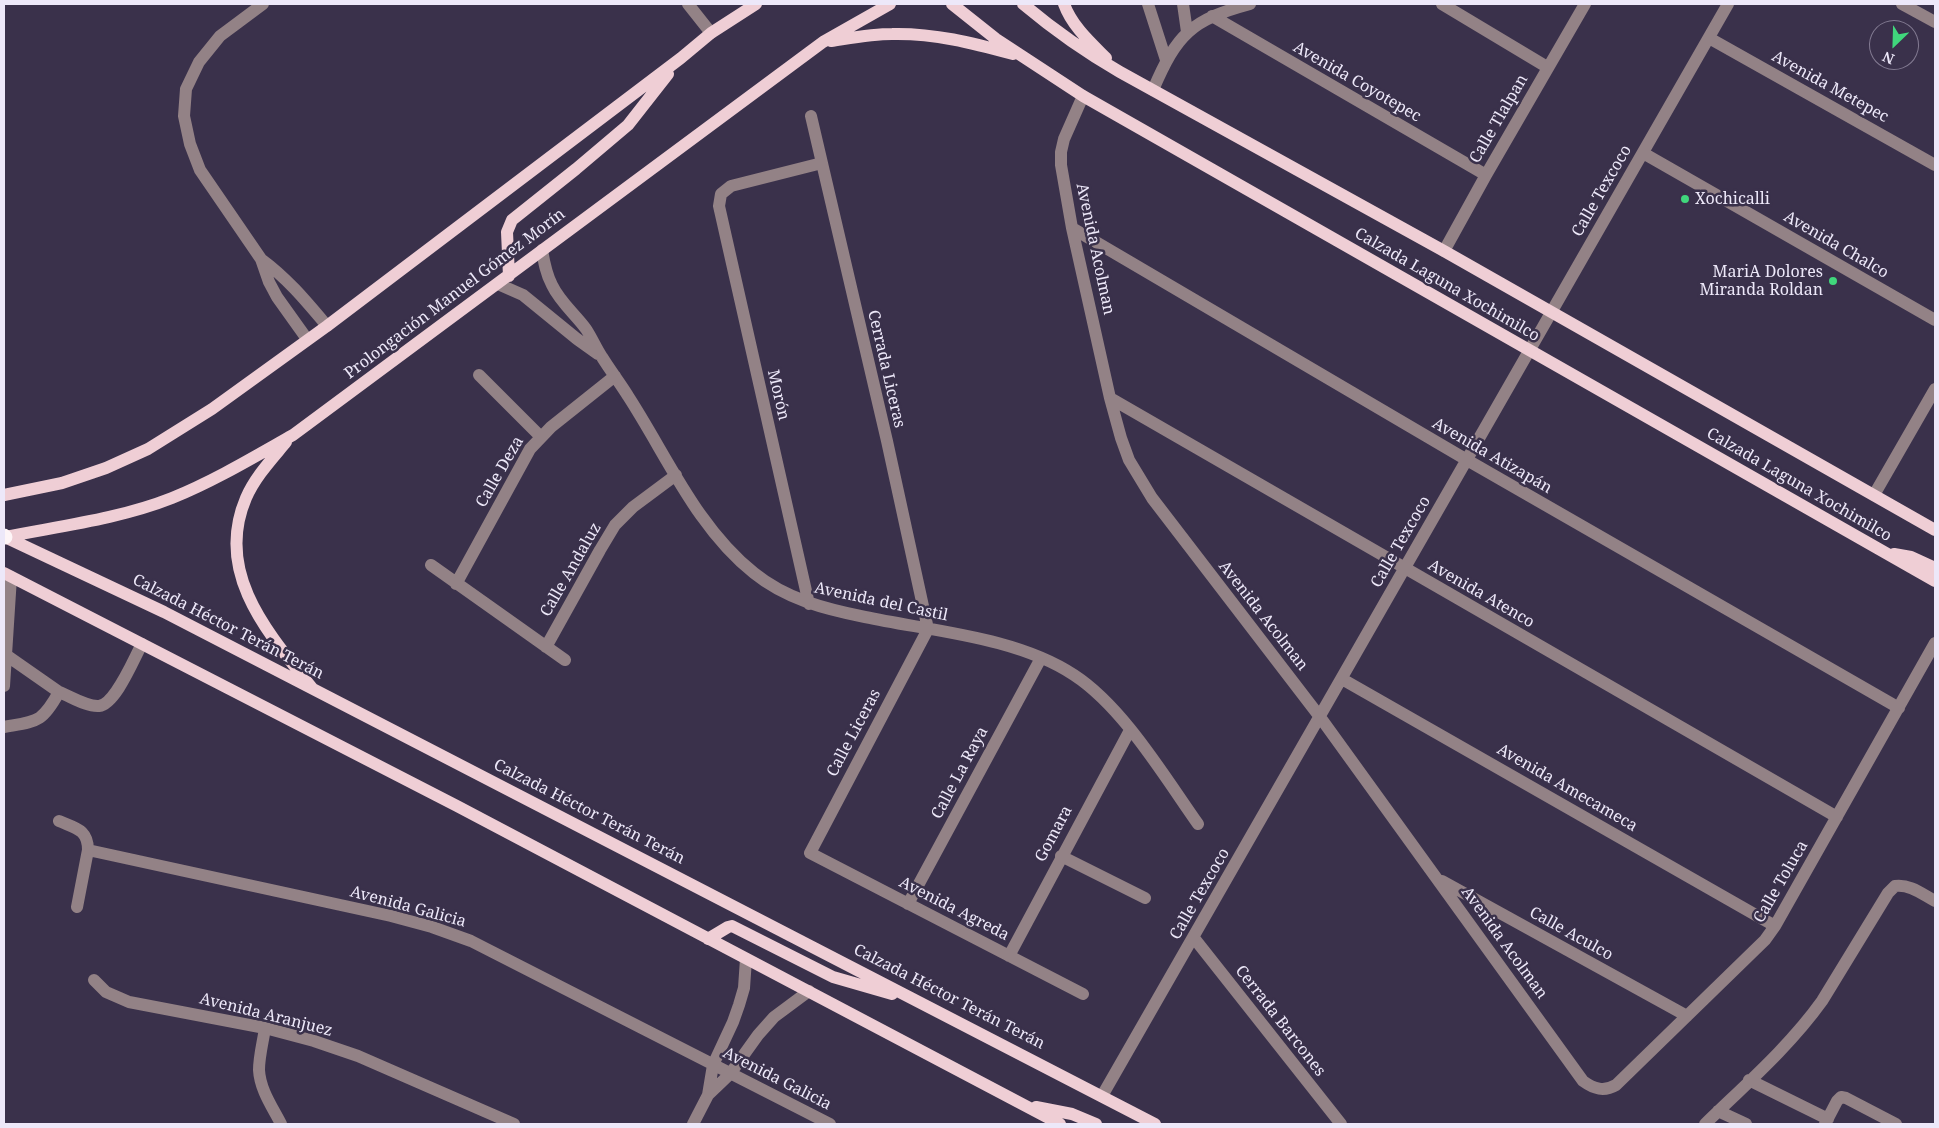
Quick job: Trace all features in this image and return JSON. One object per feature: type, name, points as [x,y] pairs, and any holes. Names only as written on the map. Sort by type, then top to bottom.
[{"type":"main road","points":[[4,495],[62,483],[106,468],[148,449],[212,409],[327,326],[681,58],[711,33],[756,4]]},
{"type":"main road","name":"Prolongación Manuel Gómez Morín","points":[[4,537],[126,513],[171,498],[225,473],[293,435],[823,42],[890,4]]},
{"type":"main road","name":"Calzada Laguna Xochimilco","points":[[952,4],[1022,57],[1084,96],[1935,581]]},
{"type":"main road","name":"Calzada Laguna Xochimilco","points":[[1023,4],[1057,32],[1120,72],[1444,251],[1935,530]]},
{"type":"main road","points":[[1064,4],[1078,28],[1120,72]]},
{"type":"main road","points":[[823,42],[891,34],[929,35],[954,38],[1022,57]]},
{"type":"main road","points":[[509,276],[507,232],[512,220],[628,125],[681,58]]},
{"type":"main road","points":[[293,435],[268,464],[246,498],[239,523],[236,547],[241,579],[256,613],[282,650],[316,692]]},
{"type":"main road","name":"Calzada Héctor Terán Terán","points":[[4,537],[164,612],[1155,1124]]},
{"type":"main road","points":[[1884,552],[1911,557],[1935,568]]},
{"type":"main road","points":[[8,575],[456,806],[1060,1124]]},
{"type":"main road","points":[[708,939],[728,927],[734,927],[833,977],[916,1001]]},
{"type":"main road","points":[[1021,1104],[1072,1114],[1096,1124]]},
{"type":"street","points":[[263,4],[220,36],[199,62],[186,88],[184,116],[190,144],[200,170],[261,259],[268,282],[307,339]]},
{"type":"street","points":[[688,4],[711,33]]},
{"type":"street","points":[[1148,4],[1166,60]]},
{"type":"street","points":[[1183,4],[1187,32]]},
{"type":"street","points":[[1153,90],[1166,60],[1187,32],[1212,16],[1250,4]]},
{"type":"street","points":[[1442,4],[1547,67]]},
{"type":"street","name":"Calle Tlalpan","points":[[1444,251],[1547,67],[1585,4]]},
{"type":"street","name":"Calle Texcoco","points":[[1102,1096],[1728,4]]},
{"type":"street","points":[[1902,4],[1935,22]]},
{"type":"street","name":"Avenida Coyotepec","points":[[1212,16],[1486,175]]},
{"type":"street","name":"Avenida Metepec","points":[[1709,38],[1935,165]]},
{"type":"street","name":"Avenida Acolman","points":[[1084,96],[1064,139],[1061,165],[1072,228],[1110,398],[1129,460],[1152,498],[1320,717],[1583,1081],[1591,1087],[1600,1089]]},
{"type":"street","name":"Cerrada Liceras","points":[[811,116],[928,629]]},
{"type":"street","name":"Avenida Chalco","points":[[1643,153],[1935,320]]},
{"type":"street","name":"Morón","points":[[809,604],[719,206],[721,194],[732,186],[822,163]]},
{"type":"street","name":"Avenida Atizapán","points":[[1072,228],[1467,460],[1899,708]]},
{"type":"street","name":"Avenida del Castil","points":[[542,250],[546,270],[553,288],[584,327],[708,526],[754,574],[780,591],[809,604],[999,644],[1041,658],[1073,674],[1094,690],[1130,730],[1198,824]]},
{"type":"street","points":[[261,259],[281,273],[293,285],[327,326]]},
{"type":"street","name":"Avenida del Castil","points":[[498,284],[523,295],[577,339],[600,355]]},
{"type":"street","points":[[478,374],[540,436]]},
{"type":"street","name":"Calle Deza","points":[[456,584],[520,466],[540,436],[615,376]]},
{"type":"street","points":[[1874,495],[1935,389]]},
{"type":"street","name":"Avenida Atenco","points":[[1110,398],[1837,817]]},
{"type":"street","name":"Calle Andaluz","points":[[546,647],[615,525],[633,507],[676,475]]},
{"type":"street","points":[[431,565],[565,660]]},
{"type":"street","points":[[4,686],[8,575]]},
{"type":"street","name":"Calle Liceras","points":[[810,852],[928,629]]},
{"type":"street","name":"Calle Toluca","points":[[1600,1089],[1609,1089],[1616,1085],[1755,951],[1775,926],[1935,643]]},
{"type":"street","points":[[6,655],[59,692],[99,706],[108,702],[116,693],[142,644]]},
{"type":"street","name":"Calle La Raya","points":[[908,904],[1041,658]]},
{"type":"street","name":"Avenida Amecameca","points":[[1342,679],[1775,926]]},
{"type":"street","points":[[4,727],[34,721],[43,716],[50,709],[59,692]]},
{"type":"street","name":"Gomara","points":[[1009,956],[1130,730]]},
{"type":"street","points":[[59,821],[79,829],[85,834],[88,841],[77,907]]},
{"type":"street","name":"Avenida Galicia","points":[[88,850],[392,916],[432,927],[479,945],[830,1124]]},
{"type":"street","name":"Avenida Agreda","points":[[810,852],[1083,994]]},
{"type":"street","points":[[1061,856],[1145,898]]},
{"type":"street","name":"Calle Aculco","points":[[1438,879],[1688,1016]]},
{"type":"street","points":[[1705,1124],[1796,1034],[1822,1001],[1888,893],[1895,886],[1903,885],[1910,887],[1935,901]]},
{"type":"street","name":"Cerrada Barcones","points":[[1194,938],[1341,1124]]},
{"type":"street","points":[[693,1124],[708,1095],[713,1065],[734,1022],[744,988],[746,959]]},
{"type":"street","name":"Avenida Aranjuez","points":[[94,980],[106,992],[129,1002],[265,1028],[314,1041],[358,1056],[514,1124]]},
{"type":"street","points":[[708,1095],[730,1074],[758,1035],[774,1017],[809,991]]},
{"type":"street","points":[[265,1028],[259,1072],[262,1087],[281,1124]]},
{"type":"street","points":[[1749,1080],[1827,1122],[1837,1101],[1841,1097],[1896,1124]]},
{"type":"street","points":[[1718,1111],[1746,1124]]},
{"type":"place","name":"Xochicalli","points":[[1685,199]]},
{"type":"place","name":"MariA Dolores Miranda Roldan","points":[[1833,281]]}]
